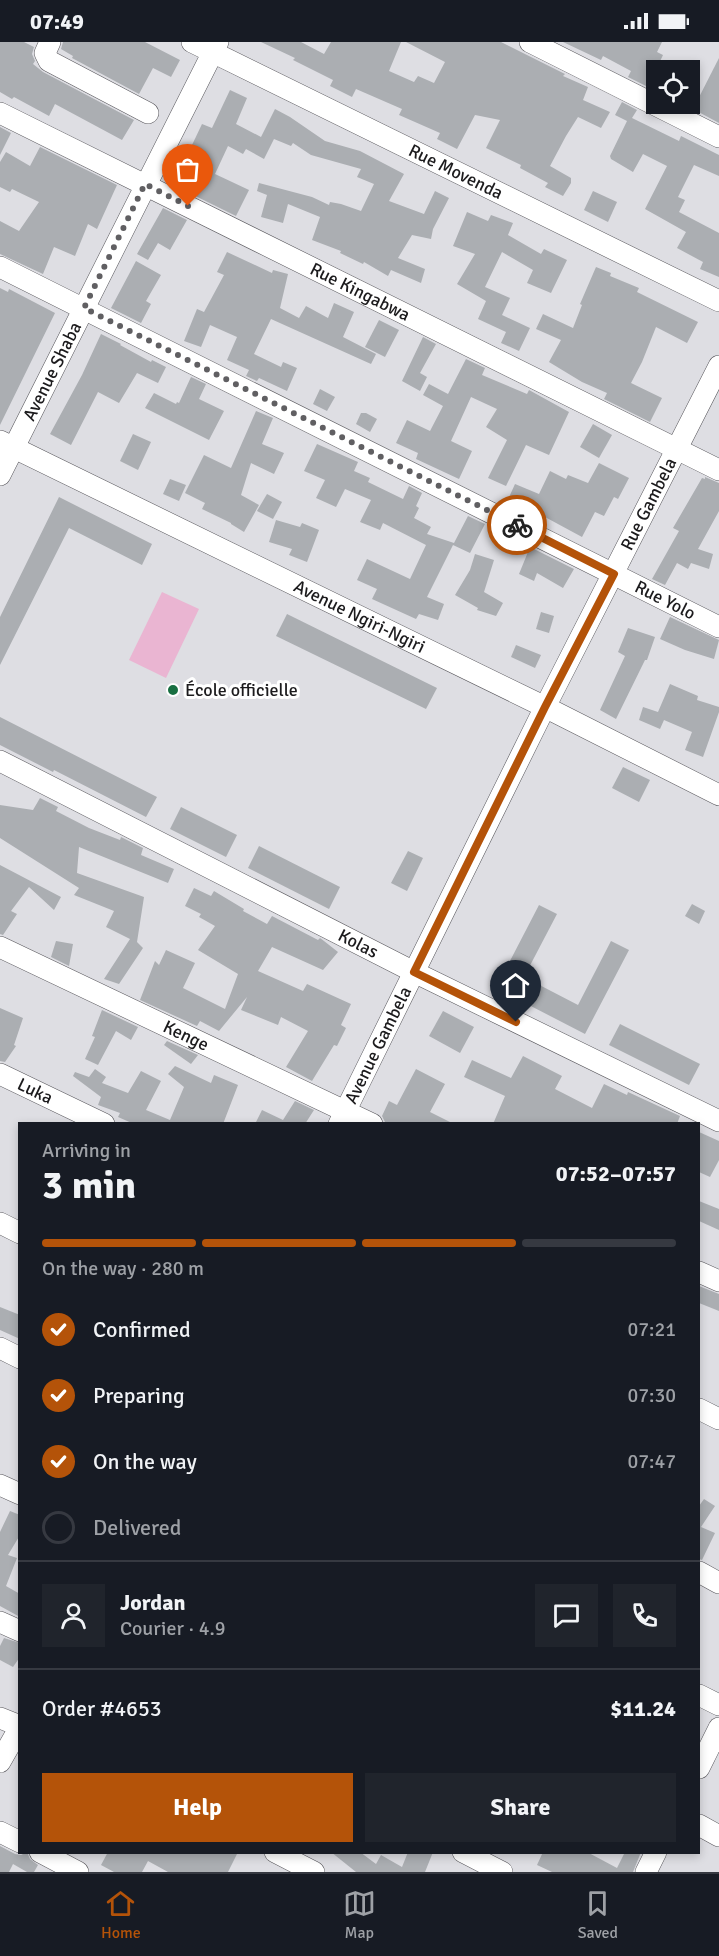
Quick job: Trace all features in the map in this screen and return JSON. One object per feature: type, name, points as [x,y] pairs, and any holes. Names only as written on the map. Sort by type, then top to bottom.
[{"type":"street","points":[[50,42],[45,53],[49,61],[148,113]]},
{"type":"street","name":"Rue Movenda","points":[[192,42],[215,47],[719,301]]},
{"type":"street","points":[[530,42],[719,137]]},
{"type":"street","name":"Avenue Shaba","points":[[0,475],[7,445],[84,308],[215,47]]},
{"type":"street","name":"Rue Kingabwa","points":[[0,113],[719,470]]},
{"type":"street","name":"Rue Yolo","points":[[0,267],[719,627]]},
{"type":"street","name":"Rue Gambela","points":[[545,707],[719,366]]},
{"type":"street","name":"Avenue Ngiri-Ngiri","points":[[7,445],[545,707],[719,795]]},
{"type":"street","name":"Avenue Gambela","points":[[342,1117],[545,707]]},
{"type":"street","name":"Kolas","points":[[0,761],[414,972],[719,1121]]},
{"type":"street","name":"Kenge","points":[[0,947],[342,1117],[363,1122]]},
{"type":"street","name":"Luka","points":[[0,1074],[100,1122]]},
{"type":"street","points":[[0,1223],[18,1232]]},
{"type":"street","points":[[700,1272],[719,1281]]},
{"type":"street","points":[[0,1348],[18,1357]]},
{"type":"street","points":[[700,1410],[719,1419]]},
{"type":"street","points":[[0,1485],[18,1493]]},
{"type":"street","points":[[700,1572],[719,1582]]},
{"type":"street","points":[[0,1622],[18,1630]]},
{"type":"street","points":[[700,1696],[719,1705]]},
{"type":"street","points":[[0,1718],[18,1726]]},
{"type":"street","points":[[700,1766],[719,1728]]},
{"type":"street","points":[[0,1762],[18,1730]]},
{"type":"street","points":[[700,1826],[719,1836]]},
{"type":"street","points":[[0,1832],[18,1841]]},
{"type":"street","points":[[44,1854],[78,1872]]},
{"type":"street","points":[[279,1854],[314,1872]]},
{"type":"street","points":[[467,1854],[502,1872]]},
{"type":"street","points":[[646,1872],[655,1854]]},
{"type":"shaded area","points":[[162,592],[199,609],[166,678],[129,660]]},
{"type":"building","points":[[0,42],[24,42],[34,47],[32,54],[35,61],[33,64],[43,72],[134,120],[122,140],[55,104],[49,116],[0,92]]},
{"type":"building","points":[[63,42],[145,42],[180,60],[171,77],[153,68],[139,94],[72,58],[73,56],[61,49]]},
{"type":"building","points":[[261,42],[301,42],[324,54],[331,42],[401,42],[389,71],[414,82],[418,76],[434,83],[445,62],[406,42],[501,42],[588,87],[583,100],[610,112],[601,128],[578,117],[566,136],[550,166],[571,178],[571,183],[563,196],[545,187],[548,183],[520,168],[521,165],[486,148],[500,120],[475,115],[457,149],[437,139],[440,133],[399,115],[402,109],[356,89],[352,97],[330,86],[333,80]]},
{"type":"building","points":[[563,42],[662,42],[657,52],[663,55],[661,60],[646,60],[646,86],[628,77],[631,71],[603,56],[601,60]]},
{"type":"building","points":[[719,58],[719,123],[700,113],[700,95]]},
{"type":"building","points":[[230,90],[247,98],[236,124],[261,137],[275,109],[325,141],[360,151],[404,174],[389,201],[424,214],[435,191],[449,198],[433,229],[431,239],[412,235],[398,258],[425,269],[421,283],[391,270],[388,276],[364,262],[363,264],[340,253],[341,251],[312,240],[320,217],[288,204],[283,223],[261,217],[267,195],[257,191],[259,183],[312,197],[329,205],[330,202],[341,204],[361,211],[374,184],[357,177],[361,169],[311,155],[293,143],[291,146],[274,139],[264,159],[246,149],[243,154],[228,146],[215,174],[249,190],[236,216],[173,185],[202,124],[212,128]]},
{"type":"building","points":[[622,102],[637,110],[632,118],[679,141],[681,136],[719,155],[719,176],[694,165],[678,197],[685,200],[679,212],[719,233],[719,277],[700,269],[703,262],[677,248],[686,232],[645,209],[667,166],[643,154],[633,172],[611,159],[610,156],[627,121],[615,115]]},
{"type":"building","points":[[0,127],[11,133],[0,155]]},
{"type":"building","points":[[40,147],[117,185],[97,229],[88,224],[75,256],[54,247],[43,274],[0,254],[0,221],[19,231],[39,202],[12,189],[10,192],[0,187],[0,162],[6,152],[30,166]]},
{"type":"building","points":[[593,191],[617,202],[608,222],[584,210]]},
{"type":"building","points":[[163,208],[187,220],[170,250],[158,243],[148,260],[137,254]]},
{"type":"building","points":[[467,212],[488,221],[491,215],[513,223],[508,235],[541,254],[544,249],[567,260],[551,293],[527,283],[533,270],[502,252],[485,287],[510,298],[502,315],[530,328],[519,351],[501,343],[506,332],[478,319],[486,301],[457,284],[475,254],[453,246]]},
{"type":"building","points":[[227,252],[272,273],[273,270],[288,274],[280,308],[299,318],[306,306],[328,318],[334,303],[354,312],[343,337],[376,354],[371,364],[271,319],[254,354],[281,367],[283,362],[297,368],[287,391],[259,378],[257,381],[246,376],[249,370],[227,360],[237,337],[210,325],[201,347],[184,341],[197,309],[204,312],[224,275],[217,272]]},
{"type":"building","points":[[136,261],[161,275],[146,301],[151,304],[141,323],[111,308]]},
{"type":"building","points":[[596,267],[611,273],[610,276],[639,288],[637,292],[698,322],[687,343],[656,327],[631,383],[662,398],[650,422],[604,399],[607,393],[582,382],[549,362],[561,340],[536,329],[543,314],[573,328],[582,305],[580,304]]},
{"type":"building","points":[[0,288],[8,292],[9,289],[55,313],[0,425]]},
{"type":"building","points":[[379,320],[399,330],[385,357],[365,347]]},
{"type":"building","points":[[101,334],[151,362],[152,360],[166,367],[158,383],[137,373],[119,403],[98,392],[71,445],[50,434]]},
{"type":"building","points":[[423,337],[436,344],[420,373],[427,377],[420,391],[402,381]]},
{"type":"building","points":[[466,359],[485,368],[482,375],[527,394],[529,390],[569,412],[549,455],[526,445],[506,486],[488,478],[507,440],[486,427],[497,409],[471,397],[451,441],[472,451],[459,479],[416,459],[418,453],[396,443],[407,420],[430,431],[443,406],[423,395],[429,384],[448,394]]},
{"type":"building","points":[[191,377],[206,384],[199,399],[224,411],[209,440],[145,408],[154,393],[176,404],[179,403]]},
{"type":"building","points":[[320,389],[335,397],[327,411],[313,404]]},
{"type":"building","points":[[256,411],[273,418],[262,444],[284,453],[274,474],[251,463],[241,495],[259,505],[244,532],[202,509],[205,503],[185,493],[204,455],[231,468]]},
{"type":"building","points":[[361,413],[377,419],[370,432],[356,424]]},
{"type":"building","points":[[593,424],[612,435],[599,458],[580,447]]},
{"type":"building","points":[[133,434],[151,442],[138,470],[120,461]]},
{"type":"building","points":[[317,444],[358,462],[354,471],[370,478],[368,482],[403,499],[409,486],[422,493],[414,518],[431,527],[427,534],[454,543],[468,516],[485,524],[470,553],[453,545],[427,597],[444,604],[438,620],[419,614],[416,619],[372,599],[377,589],[357,580],[367,559],[410,579],[426,545],[383,523],[380,530],[360,522],[371,500],[345,489],[336,507],[316,498],[325,480],[304,471]]},
{"type":"building","points":[[599,463],[629,478],[618,499],[614,497],[604,516],[595,512],[582,537],[545,517],[541,524],[505,506],[515,484],[539,494],[550,471],[566,479],[568,475],[588,483]]},
{"type":"building","points":[[705,477],[719,483],[719,511],[698,549],[713,554],[709,569],[691,563],[688,569],[677,563],[665,585],[652,579],[679,531],[673,528],[702,478],[705,479]]},
{"type":"building","points":[[170,479],[186,485],[179,501],[163,494]]},
{"type":"building","points":[[267,494],[282,502],[273,519],[257,511]]},
{"type":"building","points":[[59,497],[152,544],[142,565],[69,528],[0,665],[0,617]]},
{"type":"building","points":[[276,520],[300,527],[302,523],[319,530],[307,562],[289,555],[292,549],[269,542]]},
{"type":"building","points":[[530,547],[574,569],[563,588],[537,573],[534,581],[519,574]]},
{"type":"building","points":[[475,554],[494,560],[484,592],[503,603],[496,616],[477,610],[478,608],[455,595],[470,570]]},
{"type":"building","points":[[541,612],[554,616],[549,633],[536,629]]},
{"type":"building","points":[[287,614],[437,688],[426,709],[276,636]]},
{"type":"building","points":[[670,617],[719,640],[714,659],[660,639]]},
{"type":"building","points":[[628,628],[655,637],[647,660],[616,719],[600,710],[625,656],[618,652]]},
{"type":"building","points":[[516,645],[541,655],[535,668],[511,657]]},
{"type":"building","points":[[670,684],[698,696],[697,700],[719,707],[703,757],[685,750],[692,732],[664,720],[660,729],[639,720],[643,707],[658,712]]},
{"type":"building","points":[[0,717],[157,797],[146,817],[0,745]]},
{"type":"building","points":[[623,767],[650,780],[639,802],[612,788]]},
{"type":"building","points":[[40,798],[58,807],[56,811],[89,828],[120,840],[121,837],[143,848],[141,855],[174,869],[168,883],[79,847],[77,873],[144,897],[137,942],[143,948],[119,984],[104,979],[130,939],[106,927],[114,911],[74,895],[79,888],[0,838],[0,805],[33,810]]},
{"type":"building","points":[[181,807],[237,835],[226,857],[170,829]]},
{"type":"building","points":[[259,846],[340,887],[329,909],[248,868]]},
{"type":"building","points":[[408,851],[423,858],[407,891],[391,883]]},
{"type":"building","points":[[0,865],[61,897],[54,910],[29,887],[11,911],[17,914],[3,935],[0,934]]},
{"type":"building","points":[[194,888],[211,896],[214,891],[267,924],[272,916],[318,940],[320,938],[338,952],[323,970],[272,947],[258,971],[303,991],[307,984],[351,1004],[341,1025],[346,1028],[337,1046],[334,1045],[312,1081],[286,1067],[308,1031],[281,1017],[278,1025],[241,1010],[247,997],[219,1031],[200,1021],[197,1026],[140,1000],[155,961],[159,965],[166,950],[195,963],[183,988],[225,1009],[238,974],[198,950],[215,926],[199,917],[201,914],[185,906]]},
{"type":"building","points":[[692,904],[705,911],[699,924],[685,916]]},
{"type":"building","points":[[539,905],[557,914],[524,977],[578,1005],[611,941],[629,950],[585,1034],[496,988]]},
{"type":"building","points":[[56,941],[73,944],[69,966],[51,957]]},
{"type":"building","points":[[0,1008],[23,1018],[14,1045],[16,1046],[5,1062],[0,1061]]},
{"type":"building","points":[[102,1010],[138,1027],[131,1040],[116,1031],[98,1065],[85,1059],[95,1037],[92,1036]]},
{"type":"building","points":[[443,1011],[474,1027],[460,1053],[429,1036]]},
{"type":"building","points":[[620,1024],[700,1064],[689,1085],[609,1045]]},
{"type":"building","points":[[167,1041],[198,1055],[191,1064],[164,1045]]},
{"type":"building","points":[[523,1056],[562,1076],[555,1089],[592,1108],[604,1084],[627,1095],[628,1092],[680,1116],[678,1122],[494,1122],[505,1096],[464,1077],[472,1060],[511,1078]]},
{"type":"building","points":[[175,1066],[211,1083],[214,1075],[238,1085],[224,1122],[129,1122],[118,1117],[120,1113],[98,1105],[101,1097],[73,1076],[75,1072],[89,1077],[95,1069],[106,1077],[102,1083],[128,1093],[141,1071],[161,1081],[146,1110],[170,1120],[184,1087],[168,1074]]},
{"type":"building","points":[[416,1069],[445,1084],[430,1112],[450,1122],[385,1122],[382,1116],[389,1101],[397,1105]]},
{"type":"building","points":[[295,1101],[314,1110],[306,1122],[256,1122],[262,1110],[283,1120]]},
{"type":"building","points":[[700,1132],[719,1141],[719,1160],[710,1177],[700,1172]]},
{"type":"building","points":[[700,1201],[719,1209],[719,1230],[700,1221]]},
{"type":"building","points":[[700,1286],[719,1294],[719,1311],[700,1303]]},
{"type":"building","points":[[0,1307],[18,1314],[18,1338],[0,1330]]},
{"type":"building","points":[[704,1499],[715,1506],[701,1527],[715,1533],[702,1560],[700,1559],[700,1505]]},
{"type":"building","points":[[10,1511],[18,1514],[18,1538],[8,1555],[17,1558],[6,1586],[18,1593],[18,1616],[0,1606],[0,1532]]},
{"type":"building","points":[[4,1638],[18,1642],[18,1660],[13,1667],[0,1660],[0,1646]]},
{"type":"building","points":[[0,1846],[15,1854],[28,1854],[30,1859],[38,1865],[34,1872],[27,1872],[13,1864],[9,1872],[0,1872]]},
{"type":"building","points":[[107,1854],[237,1854],[228,1872],[168,1872],[148,1861],[142,1872],[114,1872],[101,1865]]},
{"type":"building","points":[[334,1854],[363,1854],[376,1864],[381,1855],[402,1867],[407,1854],[432,1854],[425,1872],[356,1872]]},
{"type":"building","points":[[542,1854],[591,1854],[617,1868],[624,1854],[640,1854],[633,1872],[552,1872],[537,1865]]},
{"type":"way so far","points":[[188,206],[145,184],[84,308],[517,525]]},
{"type":"place","name":"École officielle","points":[[173,690]]},
{"type":"route","points":[[516,1022],[414,972],[545,707],[614,574],[517,525]]}]
